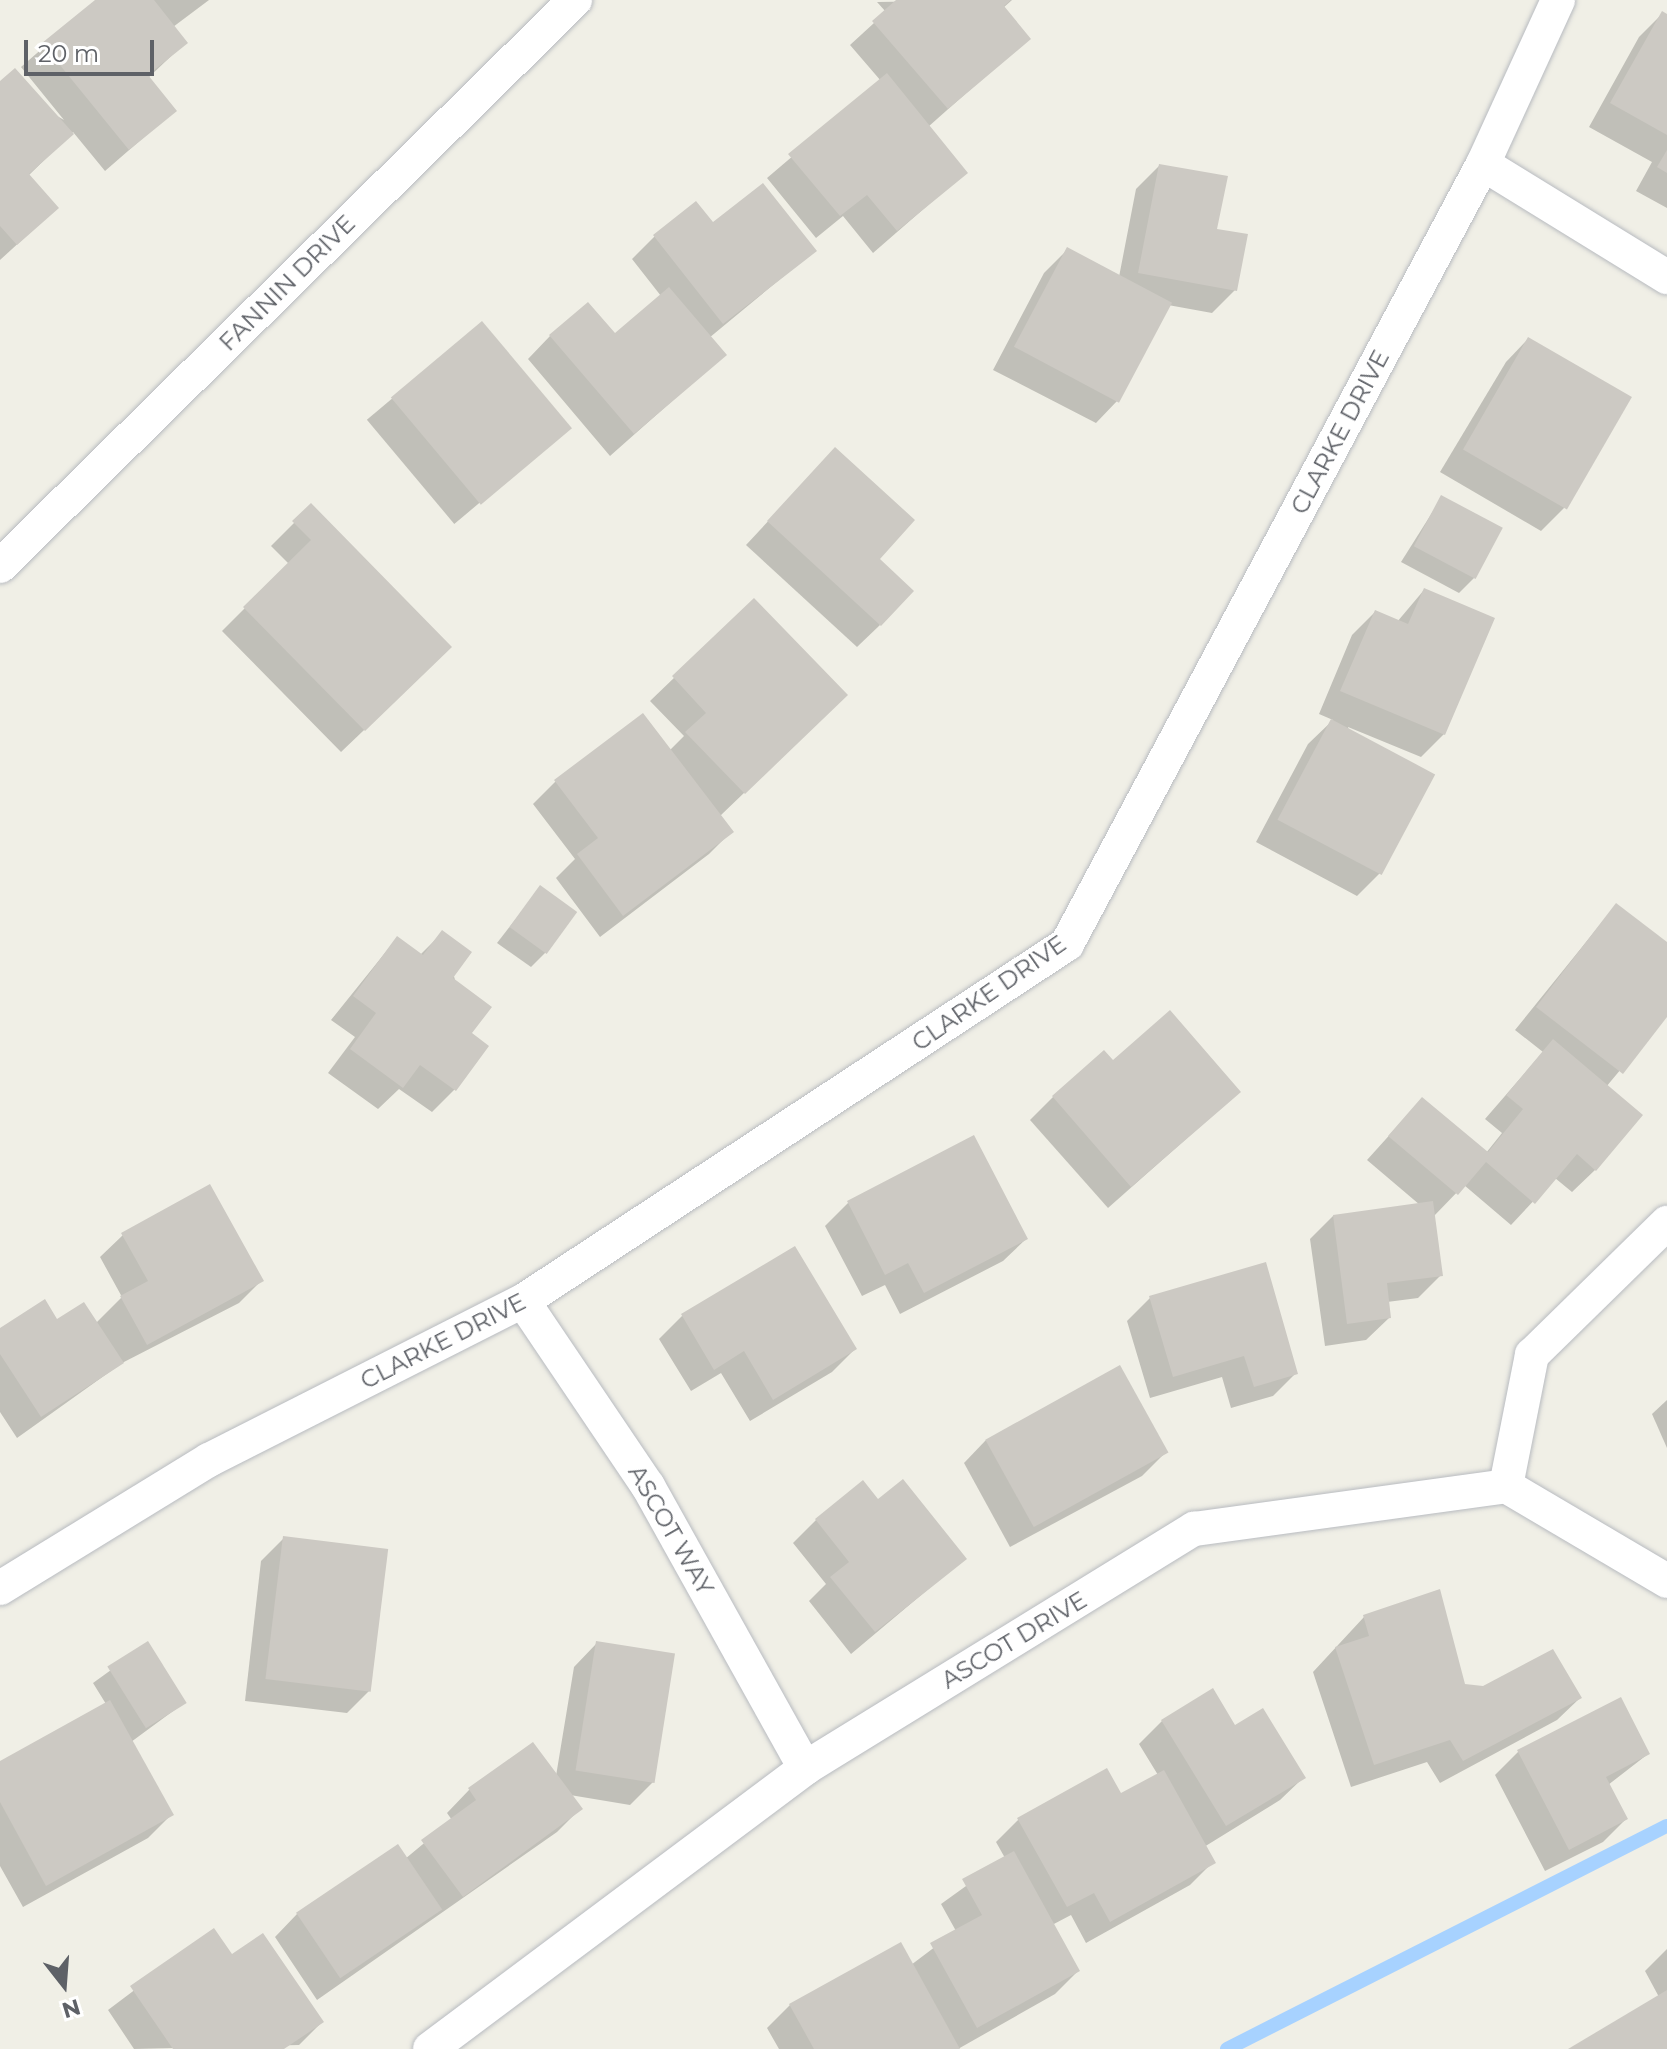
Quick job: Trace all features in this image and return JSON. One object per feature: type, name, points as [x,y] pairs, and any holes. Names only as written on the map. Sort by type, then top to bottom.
[{"type":"street","name":"FANNIN DRIVE","points":[[0,566],[575,0]]},
{"type":"street","name":"CLARKE DRIVE","points":[[0,1588],[209,1460],[523,1301],[1067,944],[1483,164],[1558,0]]},
{"type":"street","points":[[1483,164],[1667,277]]},
{"type":"street","points":[[1667,1223],[1532,1355],[1506,1486],[1667,1581]]},
{"type":"street","name":"ASCOT WAY","points":[[523,1301],[648,1486],[805,1768]]},
{"type":"street","name":"ASCOT DRIVE","points":[[430,2049],[805,1768],[1194,1529],[1506,1486]]},
{"type":"building","points":[[95,0],[154,0],[188,43],[148,75],[177,111],[129,150],[42,43]]},
{"type":"building","points":[[896,0],[1011,0],[1004,6],[1031,39],[948,109],[872,21]]},
{"type":"building","points":[[1662,11],[1667,14],[1667,135],[1610,103]]},
{"type":"building","points":[[15,68],[74,134],[29,174],[59,208],[17,245],[0,226],[0,81]]},
{"type":"building","points":[[887,73],[968,173],[897,231],[867,195],[840,216],[788,154]]},
{"type":"building","points":[[1667,150],[1667,173],[1657,167]]},
{"type":"building","points":[[1159,164],[1228,176],[1217,229],[1248,234],[1237,291],[1138,273]]},
{"type":"building","points":[[763,183],[817,251],[723,324],[653,235],[696,201],[713,222]]},
{"type":"building","points":[[1067,247],[1172,303],[1119,403],[1014,347]]},
{"type":"building","points":[[669,287],[727,355],[634,434],[549,335],[588,302],[615,333]]},
{"type":"building","points":[[482,321],[572,428],[481,505],[391,397]]},
{"type":"building","points":[[1528,337],[1632,397],[1567,510],[1463,450]]},
{"type":"building","points":[[835,447],[915,520],[880,559],[914,591],[881,626],[767,521]]},
{"type":"building","points":[[1441,495],[1503,528],[1476,579],[1414,546]]},
{"type":"building","points":[[311,503],[452,647],[365,731],[243,607],[311,540],[292,521]]},
{"type":"building","points":[[1424,588],[1495,618],[1445,735],[1340,691],[1375,610],[1408,624]]},
{"type":"building","points":[[754,598],[848,695],[745,794],[685,732],[706,713],[672,676]]},
{"type":"building","points":[[643,713],[734,832],[623,916],[577,854],[598,838],[554,780]]},
{"type":"building","points":[[1331,719],[1435,774],[1382,875],[1277,820]]},
{"type":"building","points":[[540,885],[577,912],[547,954],[509,927]]},
{"type":"building","points":[[1616,903],[1667,942],[1667,1017],[1623,1074],[1536,1007]]},
{"type":"building","points":[[442,930],[472,952],[453,978],[492,1007],[472,1033],[489,1046],[456,1091],[420,1065],[403,1088],[350,1049],[376,1013],[353,996],[397,936],[423,955]]},
{"type":"building","points":[[1170,1010],[1241,1092],[1131,1187],[1052,1096],[1104,1050],[1113,1060]]},
{"type":"building","points":[[1553,1039],[1643,1115],[1596,1171],[1577,1154],[1535,1204],[1486,1162],[1458,1195],[1388,1136],[1422,1097],[1488,1152],[1523,1109],[1506,1095]]},
{"type":"building","points":[[974,1135],[1028,1239],[924,1293],[908,1263],[885,1275],[847,1201]]},
{"type":"building","points":[[210,1184],[264,1281],[147,1345],[120,1296],[148,1281],[121,1233]]},
{"type":"building","points":[[1433,1201],[1443,1276],[1387,1283],[1391,1318],[1347,1324],[1333,1215]]},
{"type":"building","points":[[795,1246],[857,1349],[773,1400],[744,1351],[714,1370],[681,1314]]},
{"type":"building","points":[[1266,1262],[1298,1374],[1254,1387],[1244,1356],[1173,1377],[1149,1296]]},
{"type":"building","points":[[45,1299],[57,1319],[84,1302],[124,1363],[41,1417],[0,1354],[0,1328]]},
{"type":"building","points":[[1120,1365],[1168,1452],[1034,1527],[985,1440]]},
{"type":"building","points":[[903,1479],[967,1559],[875,1632],[830,1577],[849,1562],[815,1519],[863,1480],[878,1499]]},
{"type":"building","points":[[283,1536],[388,1549],[371,1692],[265,1679]]},
{"type":"building","points":[[1440,1589],[1465,1684],[1483,1686],[1553,1649],[1582,1698],[1463,1761],[1450,1740],[1374,1765],[1335,1647],[1369,1636],[1363,1615]]},
{"type":"building","points":[[148,1641],[187,1703],[146,1728],[107,1666]]},
{"type":"building","points":[[596,1641],[675,1654],[655,1783],[576,1770]]},
{"type":"building","points":[[1213,1688],[1235,1725],[1263,1708],[1306,1778],[1226,1826],[1161,1720]]},
{"type":"building","points":[[1621,1697],[1650,1754],[1606,1777],[1628,1819],[1569,1850],[1517,1750]]},
{"type":"building","points":[[110,1700],[174,1815],[46,1886],[0,1802],[0,1761]]},
{"type":"building","points":[[533,1742],[583,1809],[463,1897],[421,1840],[476,1800],[468,1788]]},
{"type":"building","points":[[1107,1768],[1121,1793],[1164,1770],[1216,1863],[1110,1922],[1094,1893],[1067,1907],[1017,1818]]},
{"type":"building","points":[[398,1844],[442,1909],[340,1978],[296,1913]]},
{"type":"building","points":[[1014,1851],[1080,1971],[977,2028],[930,1943],[982,1915],[962,1879]]},
{"type":"building","points":[[214,1928],[232,1954],[263,1933],[324,2022],[284,2049],[173,2049],[130,1986]]},
{"type":"building","points":[[901,1942],[960,2049],[814,2049],[789,2004]]},
{"type":"building","points":[[1667,1990],[1667,2049],[1568,2049]]},
{"type":"waterway","points":[[1227,2049],[1667,1826]]}]
